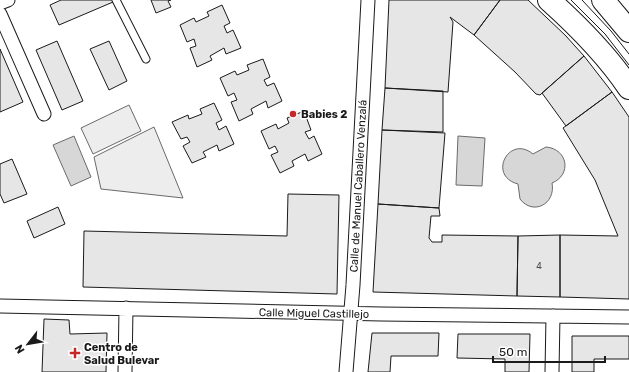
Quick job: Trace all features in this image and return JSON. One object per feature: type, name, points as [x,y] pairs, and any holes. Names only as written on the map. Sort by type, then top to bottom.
[{"type":"highway","points":[[549,0],[567,15],[601,52],[629,88]]},
{"type":"highway","points":[[603,0],[629,31]]},
{"type":"street","points":[[0,3],[8,0]]},
{"type":"street","name":"Calle de Manuel Caballero Venzalá","points":[[346,372],[351,313],[368,0]]},
{"type":"street","points":[[0,14],[44,114]]},
{"type":"street","name":"Calle Miguel Castillejo","points":[[0,306],[629,317]]},
{"type":"street","points":[[125,372],[126,308]]},
{"type":"street","points":[[552,372],[554,316]]},
{"type":"lane","points":[[116,0],[146,59]]},
{"type":"shaded area","points":[[129,105],[141,131],[93,154],[81,128]]},
{"type":"shaded area","points":[[154,127],[183,198],[101,189],[94,157]]},
{"type":"shaded area","points":[[74,136],[91,177],[71,186],[53,145]]},
{"type":"shaded area","points":[[458,136],[485,138],[482,186],[456,185]]},
{"type":"shaded area","points":[[546,147],[559,152],[563,157],[565,169],[563,174],[552,183],[551,197],[547,202],[537,207],[531,207],[520,199],[518,184],[509,180],[504,173],[503,166],[505,158],[516,149],[524,149],[533,154]]},
{"type":"building","points":[[61,0],[113,0],[113,2],[59,25],[50,5]]},
{"type":"building","points":[[151,0],[171,0],[168,1],[171,7],[156,13]]},
{"type":"building","points":[[389,0],[500,0],[474,35],[450,17],[453,22],[448,92],[385,88]]},
{"type":"building","points":[[500,0],[528,0],[565,35],[584,56],[540,95],[536,94],[515,72],[474,35]]},
{"type":"building","points":[[222,5],[230,23],[224,26],[227,33],[233,30],[241,48],[226,54],[224,48],[210,56],[212,60],[197,67],[190,48],[196,46],[194,39],[187,42],[180,25],[194,18],[196,22],[209,16],[207,12]]},
{"type":"building","points":[[57,41],[83,101],[62,110],[36,50]]},
{"type":"building","points":[[109,41],[127,81],[109,90],[90,49]]},
{"type":"building","points":[[0,49],[23,102],[0,112]]},
{"type":"building","points":[[584,56],[612,92],[566,126],[542,93]]},
{"type":"building","points":[[263,59],[270,77],[264,80],[267,86],[274,83],[282,101],[268,108],[266,101],[251,109],[253,114],[239,121],[231,102],[237,100],[234,93],[228,96],[220,78],[235,71],[237,75],[249,70],[247,65]]},
{"type":"building","points":[[385,88],[443,91],[443,132],[382,130]]},
{"type":"building","points":[[612,92],[629,117],[629,299],[560,297],[560,235],[618,236],[595,180],[563,128]]},
{"type":"building","points":[[214,103],[222,120],[216,123],[219,130],[226,126],[234,144],[219,151],[217,145],[203,152],[206,157],[192,163],[183,146],[190,142],[187,137],[181,139],[172,122],[188,115],[189,119],[202,114],[200,109]]},
{"type":"building","points":[[304,111],[311,130],[305,132],[309,139],[314,136],[322,154],[308,161],[305,154],[292,161],[294,166],[280,173],[271,155],[278,152],[275,146],[269,149],[261,131],[276,124],[278,129],[289,123],[287,118]]},
{"type":"building","points":[[382,130],[445,133],[439,208],[378,204]]},
{"type":"building","points":[[12,159],[27,194],[4,203],[0,194],[0,164]]},
{"type":"building","points":[[288,194],[339,195],[337,294],[83,287],[84,231],[287,236]]},
{"type":"building","points":[[378,204],[439,208],[440,216],[431,216],[429,238],[432,242],[442,242],[442,235],[518,236],[517,296],[373,292]]},
{"type":"building","points":[[58,207],[65,224],[34,238],[27,221]]},
{"type":"building","points":[[560,235],[560,297],[517,296],[518,236]]},
{"type":"building","name":"Centro de Salud Bulevar","points":[[44,319],[69,320],[70,334],[107,333],[106,372],[42,372]]},
{"type":"building","points":[[372,333],[439,333],[438,356],[391,356],[390,372],[368,372]]},
{"type":"building","points":[[458,334],[530,334],[529,372],[505,372],[505,359],[457,358]]},
{"type":"building","points":[[572,336],[629,336],[629,359],[594,359],[594,372],[572,372]]},
{"type":"tram line","points":[[571,0],[605,34],[629,65]]},
{"type":"tram line","points":[[582,0],[611,31],[629,54]]},
{"type":"place","name":"Babies 2","points":[[293,114]]},
{"type":"place","name":"Centro de Salud Bulevar","points":[[75,353]]}]
